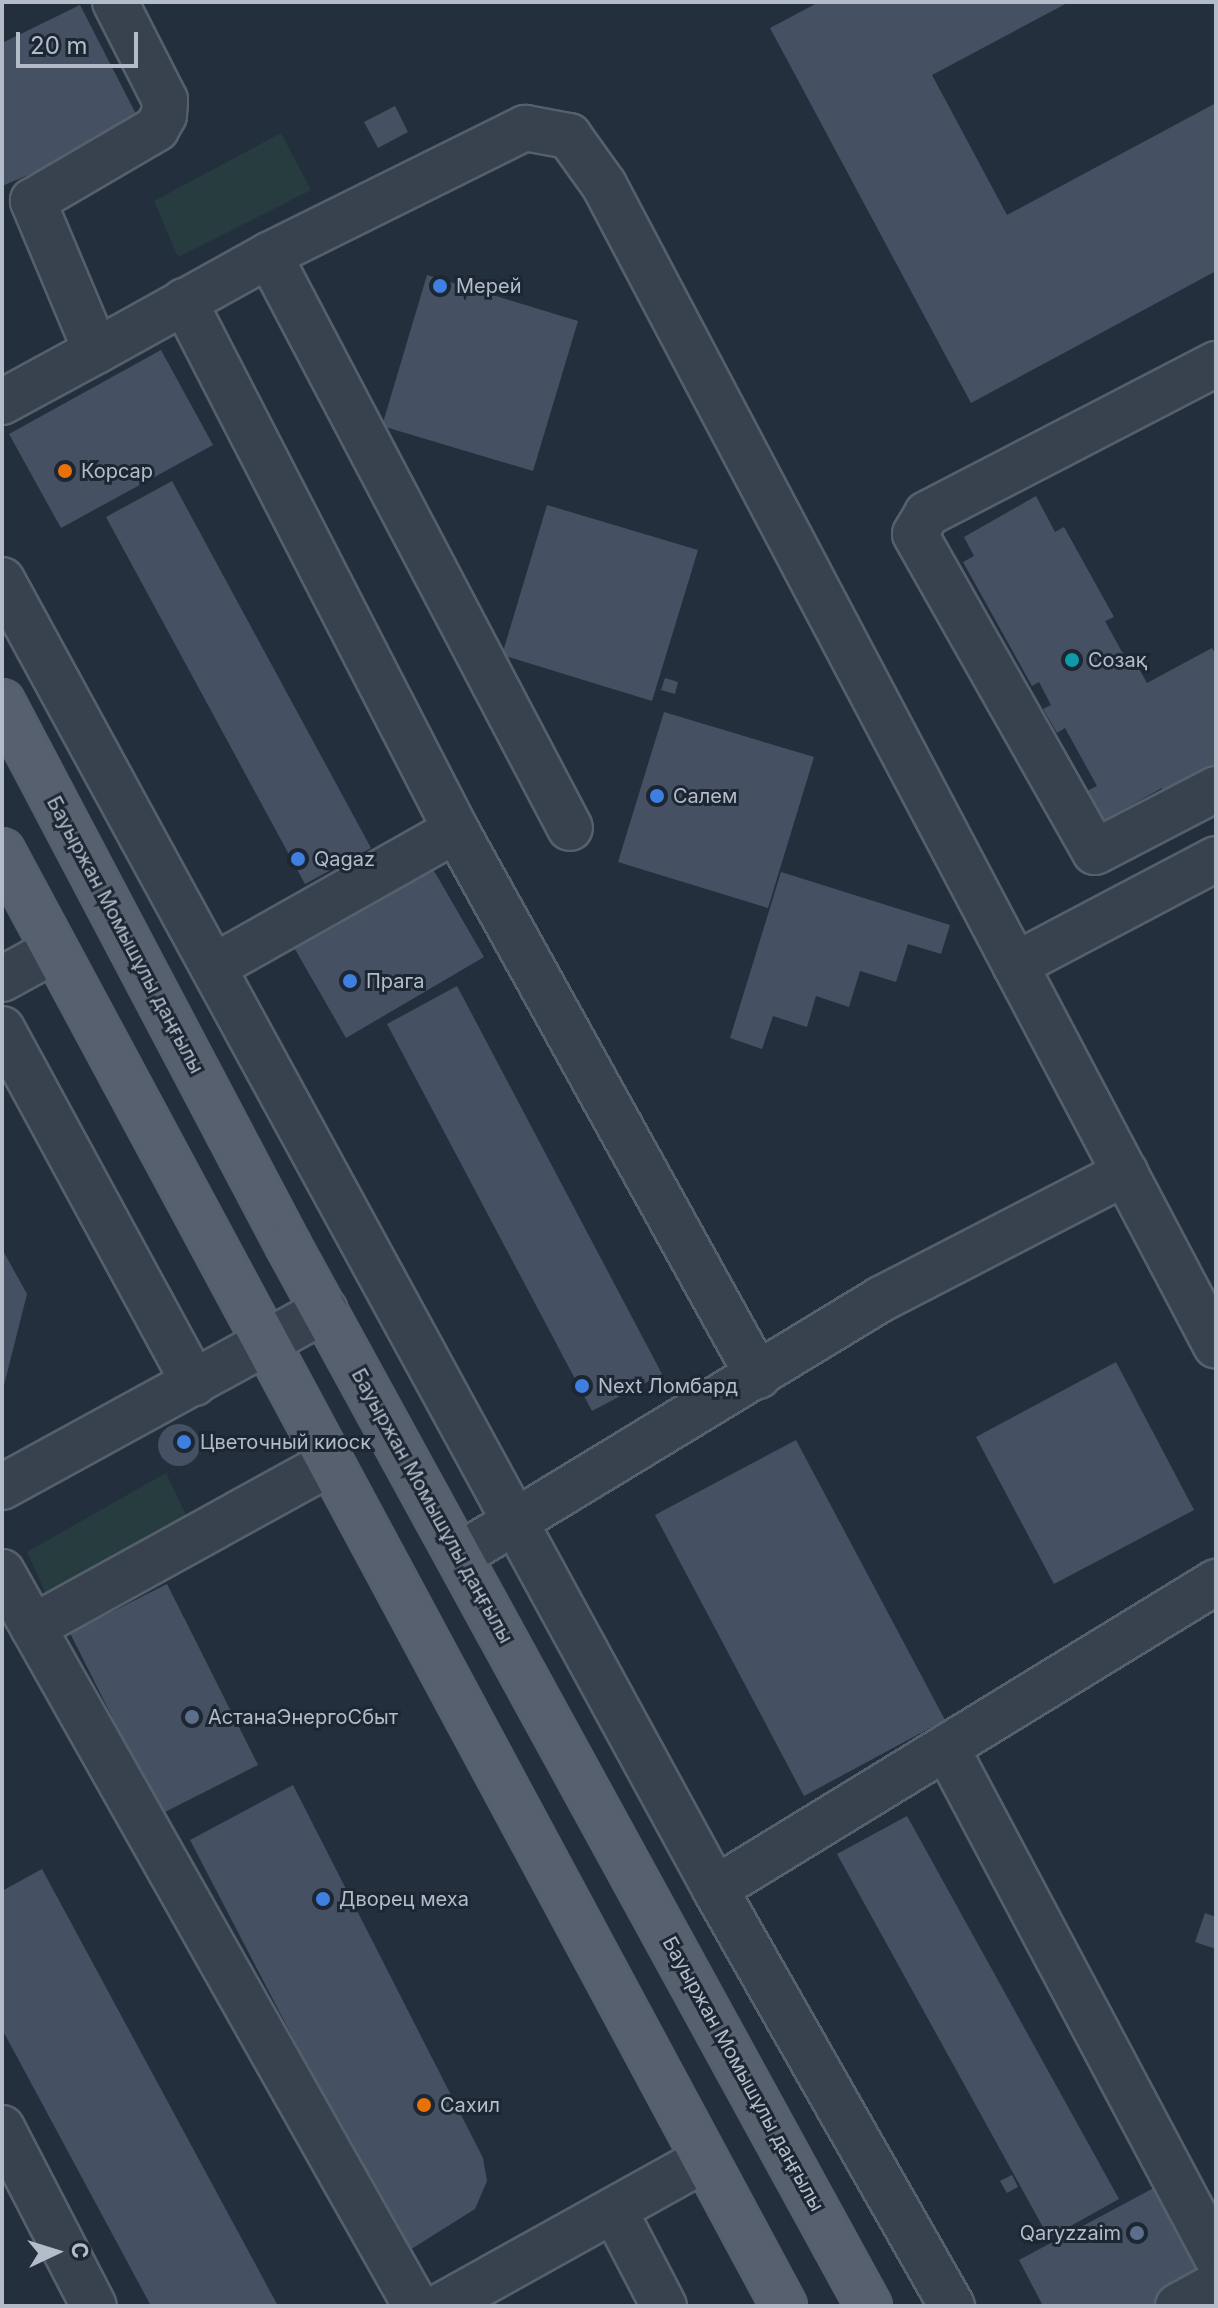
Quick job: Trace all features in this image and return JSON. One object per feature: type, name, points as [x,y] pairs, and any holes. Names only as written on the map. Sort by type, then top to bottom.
[{"type":"main road","name":"Бауыржан Момышұлы даңғылы","points":[[2,702],[325,1310],[869,2306]]},
{"type":"main road","points":[[2,851],[784,2306]]},
{"type":"street","points":[[96,351],[33,201],[156,129],[164,115],[165,100],[115,2]]},
{"type":"street","points":[[2,402],[269,255],[525,128],[569,136],[604,185],[1216,1346]]},
{"type":"street","points":[[269,255],[570,828]]},
{"type":"street","points":[[184,301],[456,830],[758,1376]]},
{"type":"street","points":[[1216,364],[927,514],[915,534],[1095,852],[1216,789]]},
{"type":"street","points":[[2,580],[715,1889],[952,2306]]},
{"type":"street","points":[[213,967],[456,830]]},
{"type":"street","points":[[1015,965],[1216,859]]},
{"type":"street","points":[[2,979],[55,950]]},
{"type":"street","points":[[2,1029],[194,1383]]},
{"type":"street","points":[[460,1555],[881,1299],[1125,1173]]},
{"type":"street","points":[[2,1487],[325,1310]]},
{"type":"street","points":[[33,1627],[330,1463]]},
{"type":"street","points":[[2,1572],[416,2306]]},
{"type":"street","points":[[715,1889],[948,1751],[1216,1582]]},
{"type":"street","points":[[948,1751],[1216,2256]]},
{"type":"street","points":[[2,2128],[94,2306]]},
{"type":"street","points":[[441,2306],[705,2159]]},
{"type":"street","points":[[614,2210],[664,2306]]},
{"type":"street","points":[[1178,2306],[1216,2285]]},
{"type":"green space","points":[[281,133],[311,190],[178,257],[154,201]]},
{"type":"green space","points":[[166,1473],[189,1521],[46,1594],[27,1552]]},
{"type":"building","points":[[819,2],[1069,2],[932,75],[1007,215],[1216,103],[1216,271],[971,403],[770,28]]},
{"type":"building","points":[[80,5],[137,116],[62,161],[2,186],[2,43]]},
{"type":"building","points":[[395,106],[408,132],[378,148],[364,122]]},
{"type":"building","points":[[427,275],[578,321],[533,471],[382,426]]},
{"type":"building","points":[[161,350],[213,445],[61,528],[9,434]]},
{"type":"building","points":[[172,481],[371,848],[305,884],[106,517]]},
{"type":"building","name":"Созақ","points":[[1036,496],[1055,532],[1064,527],[1114,617],[1105,621],[1127,661],[1133,658],[1147,683],[1212,648],[1216,656],[1216,767],[1165,795],[1162,788],[1103,821],[1087,791],[1097,786],[1065,728],[1057,733],[1043,709],[1051,705],[1039,682],[1032,686],[963,562],[974,556],[964,537]]},
{"type":"building","points":[[547,505],[698,550],[652,701],[502,655]]},
{"type":"building","points":[[665,678],[678,682],[675,694],[661,690]]},
{"type":"building","points":[[664,712],[814,757],[768,908],[618,862]]},
{"type":"building","points":[[430,864],[484,957],[346,1038],[292,944]]},
{"type":"building","points":[[781,872],[950,925],[941,954],[908,944],[896,982],[860,971],[849,1007],[816,996],[807,1027],[773,1016],[762,1049],[730,1038]]},
{"type":"building","points":[[457,986],[662,1374],[592,1411],[387,1024]]},
{"type":"building","points":[[2,1249],[27,1294],[3,1389],[2,1389]]},
{"type":"building","points":[[1116,1362],[1194,1510],[1054,1584],[976,1437]]},
{"type":"building","points":[[179,1424],[194,1430],[200,1445],[194,1460],[179,1466],[164,1460],[158,1445],[164,1430]]},
{"type":"building","points":[[796,1440],[945,1720],[804,1796],[655,1515]]},
{"type":"building","points":[[167,1584],[258,1765],[161,1814],[70,1633]]},
{"type":"building","points":[[293,1785],[483,2158],[487,2181],[475,2209],[405,2253],[190,1840]]},
{"type":"building","points":[[907,1816],[1119,2199],[1049,2238],[837,1854]]},
{"type":"building","points":[[42,1869],[278,2306],[151,2306],[2,2029],[2,1891]]},
{"type":"building","points":[[1205,1913],[1216,1917],[1216,1949],[1195,1942]]},
{"type":"building","points":[[1012,2175],[1018,2187],[1007,2193],[1000,2181]]},
{"type":"building","points":[[1165,2182],[1214,2273],[1152,2306],[1043,2306],[1019,2260]]},
{"type":"place","name":"Мерей","points":[[440,286]]},
{"type":"place","name":"Корсар","points":[[65,471]]},
{"type":"place","name":"Созақ","points":[[1072,660]]},
{"type":"place","name":"Салем","points":[[657,796]]},
{"type":"place","name":"Qagaz","points":[[298,859]]},
{"type":"place","name":"Прага","points":[[350,981]]},
{"type":"place","name":"Next Ломбард","points":[[582,1386]]},
{"type":"place","name":"Цветочный киоск","points":[[184,1442]]},
{"type":"place","name":"АстанаЭнергоСбыт","points":[[192,1717]]},
{"type":"place","name":"Дворец меха","points":[[323,1899]]},
{"type":"place","name":"Сахил","points":[[424,2105]]},
{"type":"place","name":"Qaryzzaim","points":[[1137,2233]]}]
